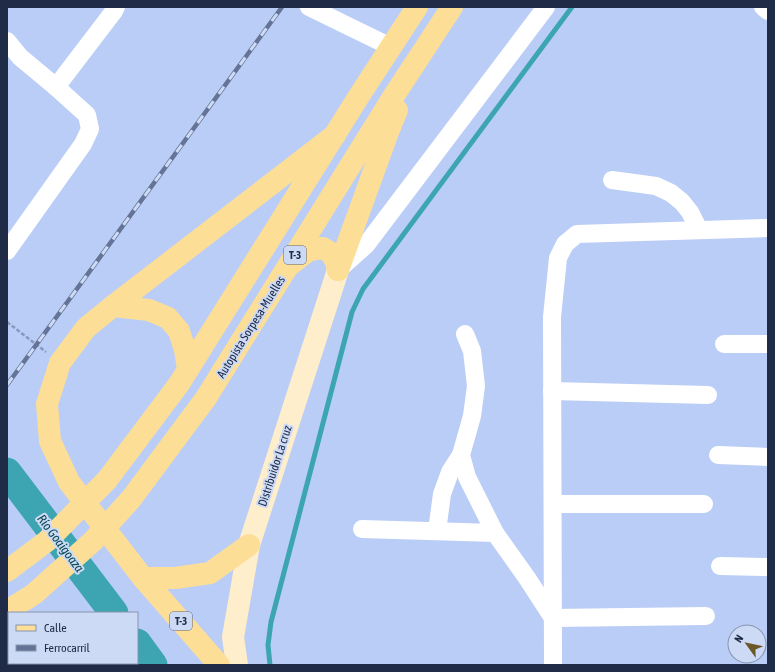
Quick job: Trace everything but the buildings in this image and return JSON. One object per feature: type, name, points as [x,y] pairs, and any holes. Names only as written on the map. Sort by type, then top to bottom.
[{"type":"main road","name":"T-3","points":[[7,571],[47,541],[107,480],[179,384],[417,7]]},
{"type":"main road","name":"Autopista Sorpesa-Muelles","points":[[7,611],[34,594],[93,541],[131,499],[206,398],[416,61],[452,7]]},
{"type":"main road","points":[[338,270],[388,132],[416,61]]},
{"type":"main road","points":[[113,306],[335,135]]},
{"type":"main road","points":[[288,267],[310,250],[323,248],[331,253],[338,270]]},
{"type":"main road","name":"Distribuidor La cruz","points":[[237,665],[233,637],[249,545],[338,270]]},
{"type":"main road","name":"T-3","points":[[113,306],[86,328],[60,363],[47,404],[50,441],[69,482],[143,578],[219,665]]},
{"type":"main road","points":[[113,306],[149,310],[168,318],[179,331],[185,350],[188,369]]},
{"type":"main road","points":[[143,578],[175,578],[210,573],[249,545]]},
{"type":"street","points":[[56,86],[116,7]]},
{"type":"street","points":[[309,7],[391,47]]},
{"type":"street","points":[[338,270],[366,245],[546,7]]},
{"type":"street","points":[[763,7],[768,11]]},
{"type":"street","points":[[7,42],[20,57],[56,86],[87,115],[90,129],[83,144],[7,251]]},
{"type":"street","points":[[612,180],[656,186],[671,193],[682,202],[690,212],[699,230]]},
{"type":"street","points":[[553,665],[552,317],[558,258],[565,244],[577,234],[768,228]]},
{"type":"street","points":[[437,531],[442,494],[450,472],[460,455],[472,416],[476,386],[472,351],[465,334]]},
{"type":"street","points":[[724,344],[768,344]]},
{"type":"street","points":[[552,392],[708,394]]},
{"type":"street","points":[[460,455],[467,478],[495,533],[553,618]]},
{"type":"street","points":[[718,455],[768,457]]},
{"type":"street","points":[[553,504],[704,504]]},
{"type":"street","points":[[362,529],[495,533]]},
{"type":"street","points":[[720,566],[768,567]]},
{"type":"street","points":[[553,618],[706,616]]},
{"type":"path","points":[[7,322],[60,363]]},
{"type":"waterway","points":[[270,665],[268,645],[271,622],[352,312],[363,289],[572,7]]},
{"type":"waterway","name":"Río Goaigoaza","points":[[7,472],[113,612]]},
{"type":"waterway","name":"Río Goaigoaza","points":[[138,644],[153,665]]},
{"type":"railway","points":[[7,385],[282,7]]}]
